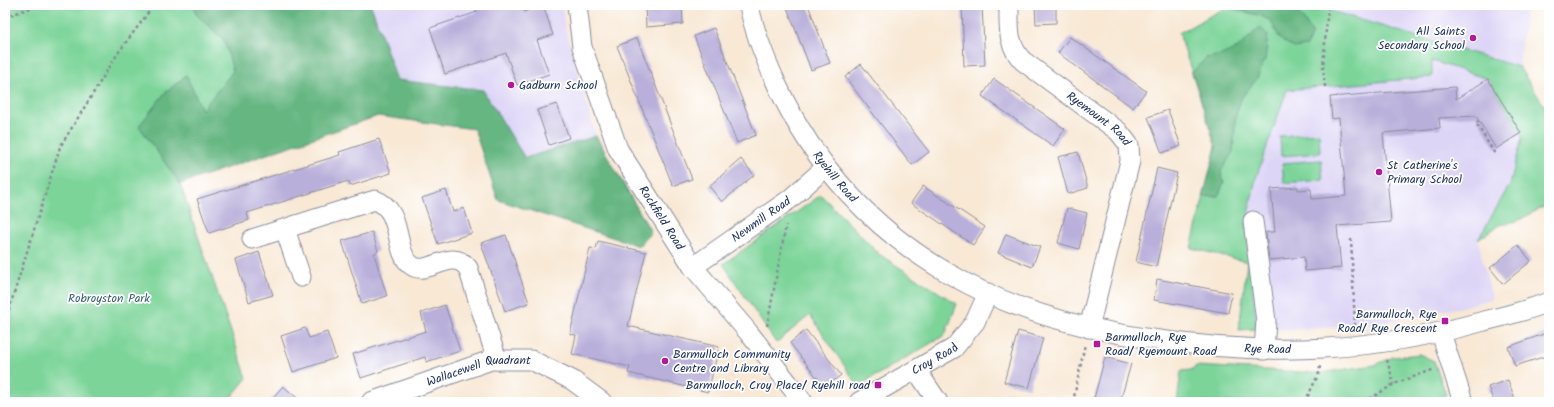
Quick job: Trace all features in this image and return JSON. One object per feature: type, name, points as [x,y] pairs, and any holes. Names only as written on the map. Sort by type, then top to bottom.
[{"type":"street","name":"Rockfield Road","points":[[577,5],[582,47],[618,149],[693,267],[763,350],[803,402]]},
{"type":"street","name":"Ryehill Road","points":[[749,5],[751,18],[768,66],[793,118],[826,167],[854,201],[911,249],[948,273],[988,293]]},
{"type":"street","name":"Ryemount Road","points":[[1009,5],[1010,37],[1014,53],[1118,131],[1129,145],[1130,161],[1089,328]]},
{"type":"street","name":"Newmill Road","points":[[693,267],[790,199],[826,167]]},
{"type":"street","points":[[252,239],[375,200],[383,203],[389,209],[406,258],[411,265],[418,268],[454,260],[463,262],[468,268],[498,360]]},
{"type":"street","points":[[1253,221],[1266,321],[1264,350]]},
{"type":"street","points":[[285,228],[301,277]]},
{"type":"street","name":"Rye Road","points":[[988,293],[1053,319],[1089,328],[1183,344],[1264,350],[1323,349],[1383,343],[1441,333],[1549,302]]},
{"type":"street","name":"Croy Road","points":[[859,402],[917,371],[954,348],[975,322],[988,293]]},
{"type":"street","points":[[1441,333],[1463,402]]},
{"type":"street","name":"Wallacewell Quadrant","points":[[371,402],[491,360],[531,360],[572,380],[602,402]]},
{"type":"street","points":[[917,371],[938,402]]},
{"type":"path","points":[[5,18],[39,5]]},
{"type":"path","points":[[5,322],[60,147],[118,53],[154,5]]},
{"type":"path","points":[[1325,87],[1323,68],[1328,5]]},
{"type":"path","points":[[1479,121],[1476,123],[1495,154]]},
{"type":"path","points":[[763,350],[790,199]]},
{"type":"path","points":[[1351,239],[1355,346]]},
{"type":"path","points":[[1073,402],[1089,328]]},
{"type":"path","points":[[1383,343],[1394,384]]},
{"type":"path","points":[[1305,402],[1319,373],[1323,349]]},
{"type":"path","points":[[1365,402],[1394,384],[1451,363]]},
{"type":"shaded area","name":"Gadburn School","points":[[371,5],[562,5],[564,23],[596,136],[525,158],[483,90],[397,80]]},
{"type":"shaded area","name":"St Catherine's Primary School","points":[[1230,5],[1526,5],[1519,67],[1549,113],[1549,204],[1517,221],[1499,225],[1478,240],[1492,299],[1458,308],[1361,326],[1307,329],[1239,330],[1247,262],[1191,248],[1216,147],[1179,33]]},
{"type":"green space","name":"Robroyston Park","points":[[5,5],[296,5],[180,184],[247,378],[227,402],[5,402]]},
{"type":"green space","points":[[195,5],[371,5],[397,80],[483,90],[525,158],[596,136],[651,232],[639,246],[498,200],[474,129],[378,116],[180,184],[139,126],[164,94],[186,75],[202,110],[233,71],[224,40],[195,13]]},
{"type":"green space","points":[[1230,5],[1311,5],[1519,67],[1549,113],[1549,204],[1517,221],[1499,225],[1478,240],[1510,184],[1522,138],[1521,133],[1488,79],[1432,61],[1432,77],[1287,90],[1256,178],[1246,224],[1257,329],[1239,330],[1247,262],[1191,248],[1216,147],[1179,33]]},
{"type":"green space","points":[[1230,5],[1298,5],[1290,6],[1302,17],[1312,33],[1307,46],[1294,48],[1280,39],[1271,21],[1261,16],[1226,7]]},
{"type":"green space","points":[[1260,27],[1268,35],[1265,60],[1256,80],[1242,97],[1236,114],[1233,152],[1221,171],[1224,183],[1218,196],[1203,197],[1216,147],[1192,72],[1206,58],[1221,55],[1238,48]]},
{"type":"green space","points":[[1319,133],[1320,153],[1281,156],[1280,136]]},
{"type":"green space","points":[[1321,160],[1323,180],[1284,183],[1282,163]]},
{"type":"green space","points":[[821,195],[880,255],[957,304],[945,335],[858,386],[810,315],[776,343],[723,264]]},
{"type":"green space","points":[[1419,354],[1434,361],[1446,395],[1425,402],[1177,402],[1181,371],[1191,370],[1196,366],[1319,373],[1375,365],[1393,357]]},
{"type":"building","points":[[475,5],[522,5],[524,12],[543,5],[553,35],[537,40],[549,74],[517,85],[506,53],[445,74],[430,28],[477,12]]},
{"type":"building","points":[[682,5],[683,24],[646,27],[645,6]]},
{"type":"building","points":[[786,5],[808,5],[830,63],[811,70]]},
{"type":"building","points":[[962,5],[982,5],[985,65],[964,66]]},
{"type":"building","points":[[1035,5],[1056,5],[1056,23],[1036,24]]},
{"type":"building","points":[[714,28],[756,135],[737,143],[694,36]]},
{"type":"building","points":[[1070,37],[1146,91],[1133,108],[1058,53]]},
{"type":"building","points":[[637,38],[692,179],[673,186],[617,46]]},
{"type":"building","points":[[861,64],[929,152],[912,165],[845,77]]},
{"type":"building","points":[[994,79],[1065,129],[1053,146],[982,96]]},
{"type":"building","points":[[1488,79],[1521,133],[1496,149],[1476,116],[1439,118],[1440,128],[1383,133],[1391,222],[1337,226],[1341,268],[1305,271],[1304,257],[1269,260],[1266,232],[1275,232],[1271,189],[1298,187],[1298,190],[1311,189],[1312,199],[1346,196],[1339,118],[1332,119],[1330,97],[1455,87],[1456,99]]},
{"type":"building","points":[[557,104],[569,138],[549,145],[537,110]]},
{"type":"building","points":[[1168,110],[1181,146],[1162,153],[1148,117]]},
{"type":"building","points":[[379,139],[391,173],[350,186],[348,181],[247,213],[249,220],[209,233],[197,199],[340,155],[339,152]]},
{"type":"building","points":[[1078,152],[1088,188],[1068,194],[1058,157]]},
{"type":"building","points":[[741,159],[754,175],[722,202],[709,186]]},
{"type":"building","points":[[1157,168],[1177,173],[1156,267],[1136,262]]},
{"type":"building","points":[[923,186],[985,227],[973,245],[911,203]]},
{"type":"building","points":[[446,190],[453,212],[464,208],[472,233],[438,244],[422,198]]},
{"type":"building","points":[[1067,208],[1087,213],[1079,249],[1058,243]]},
{"type":"building","points":[[372,232],[378,251],[374,254],[387,296],[362,304],[342,241]]},
{"type":"building","points":[[1006,234],[1040,247],[1032,267],[998,253]]},
{"type":"building","points":[[506,235],[529,303],[505,311],[481,243]]},
{"type":"building","name":"Barmulloch Community Centre and Library","points":[[598,241],[646,252],[628,326],[719,347],[708,392],[628,373],[630,367],[572,354],[576,335],[570,334],[590,248],[596,249]]},
{"type":"building","points":[[1518,245],[1531,261],[1503,284],[1490,268]]},
{"type":"building","points":[[259,252],[273,295],[249,302],[236,260]]},
{"type":"building","points":[[1157,279],[1232,293],[1228,313],[1154,300]]},
{"type":"building","points":[[445,305],[460,351],[426,362],[425,357],[361,378],[353,354],[426,331],[421,313]]},
{"type":"building","points":[[305,328],[309,338],[327,332],[336,358],[293,372],[281,336]]},
{"type":"building","points":[[806,330],[841,375],[825,388],[790,343]]},
{"type":"building","points":[[1018,331],[1043,338],[1029,388],[1004,382]]},
{"type":"building","points":[[1549,332],[1549,355],[1515,366],[1508,347]]},
{"type":"building","points":[[1105,357],[1131,364],[1120,402],[1093,402]]},
{"type":"building","points":[[1508,380],[1516,402],[1494,402],[1488,387]]},
{"type":"building","points":[[283,386],[302,402],[269,402]]},
{"type":"place","name":"All Saints Secondary School","points":[[1473,38]]},
{"type":"place","name":"Gadburn School","points":[[511,85]]},
{"type":"place","name":"St Catherine's Primary School","points":[[1379,172]]},
{"type":"place","name":"Barmulloch, Rye Road/ Rye Crescent","points":[[1445,321]]},
{"type":"place","name":"Barmulloch, Rye Road/ Ryemount Road","points":[[1097,344]]},
{"type":"place","name":"Barmulloch Community Centre and Library","points":[[665,361]]},
{"type":"place","name":"Barmulloch, Croy Place/ Ryehill road","points":[[878,385]]}]
